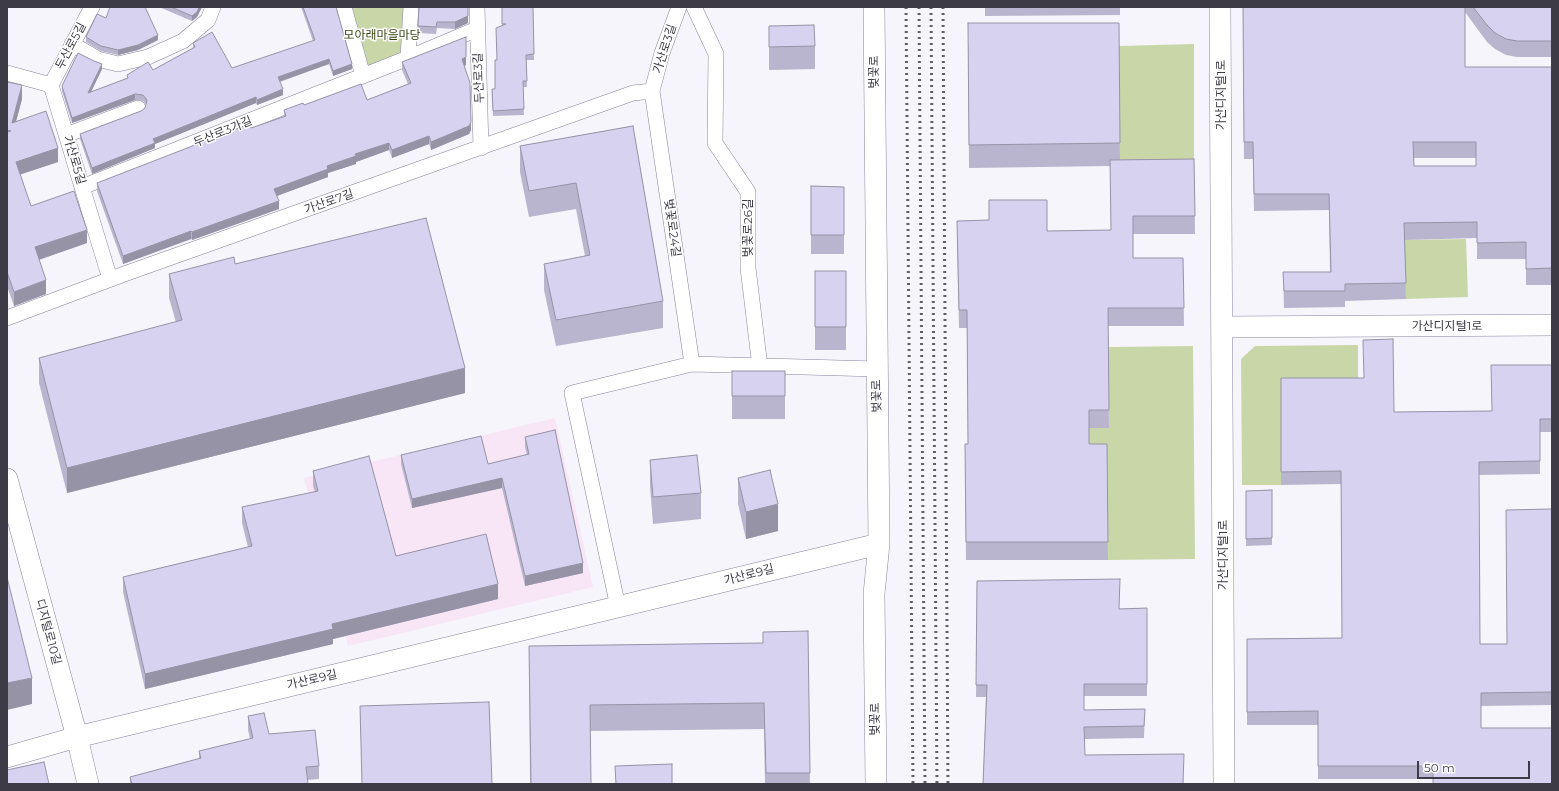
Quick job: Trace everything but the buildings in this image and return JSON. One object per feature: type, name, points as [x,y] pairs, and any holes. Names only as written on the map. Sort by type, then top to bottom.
[{"type":"street","name":"두산로5길","points":[[51,85],[92,7]]},
{"type":"street","points":[[72,44],[98,60],[118,64],[148,57],[183,41],[208,20],[213,7]]},
{"type":"street","points":[[344,7],[363,76]]},
{"type":"street","points":[[408,58],[411,7]]},
{"type":"street","name":"두산로3길","points":[[477,7],[481,148]]},
{"type":"street","name":"가산로3길","points":[[652,91],[662,53],[679,7]]},
{"type":"street","name":"벚꽃로26길","points":[[694,7],[716,54],[715,143],[748,192],[748,268],[760,367]]},
{"type":"street","name":"벚꽃로","points":[[874,7],[879,544],[874,594],[876,784]]},
{"type":"street","name":"가산디지털1로","points":[[1220,7],[1224,784]]},
{"type":"street","name":"두산로3가길","points":[[82,187],[363,76],[477,29]]},
{"type":"street","points":[[7,73],[51,85]]},
{"type":"street","name":"가산로5길","points":[[51,85],[110,279]]},
{"type":"street","name":"가산로7길","points":[[7,318],[110,279],[633,94],[652,91]]},
{"type":"street","name":"벚꽃로24길","points":[[652,91],[692,364]]},
{"type":"street","points":[[66,135],[138,108]]},
{"type":"street","name":"가산디지털1로","points":[[1222,327],[1552,325]]},
{"type":"street","points":[[618,607],[572,393],[692,364],[877,369]]},
{"type":"street","name":"디지털로10길","points":[[7,479],[77,737],[88,784]]},
{"type":"street","name":"가산로9길","points":[[7,757],[77,737],[879,544]]},
{"type":"shaded area","points":[[555,418],[593,587],[348,646],[304,478]]},
{"type":"green space","name":"모아래마을마당","points":[[344,7],[411,7],[408,58],[363,76]]},
{"type":"green space","points":[[1194,44],[1194,165],[1120,166],[1119,46]]},
{"type":"green space","points":[[1466,239],[1468,297],[1406,299],[1404,240]]},
{"type":"green space","points":[[1358,345],[1358,391],[1281,485],[1242,485],[1241,359],[1255,346]]},
{"type":"green space","points":[[1193,346],[1195,559],[1108,560],[1107,462],[1089,462],[1089,428],[1109,428],[1108,347]]},
{"type":"railway","points":[[906,7],[913,784]]},
{"type":"railway","points":[[919,7],[925,784]]},
{"type":"railway","points":[[931,7],[937,784]]},
{"type":"railway","points":[[943,7],[948,784]]}]
